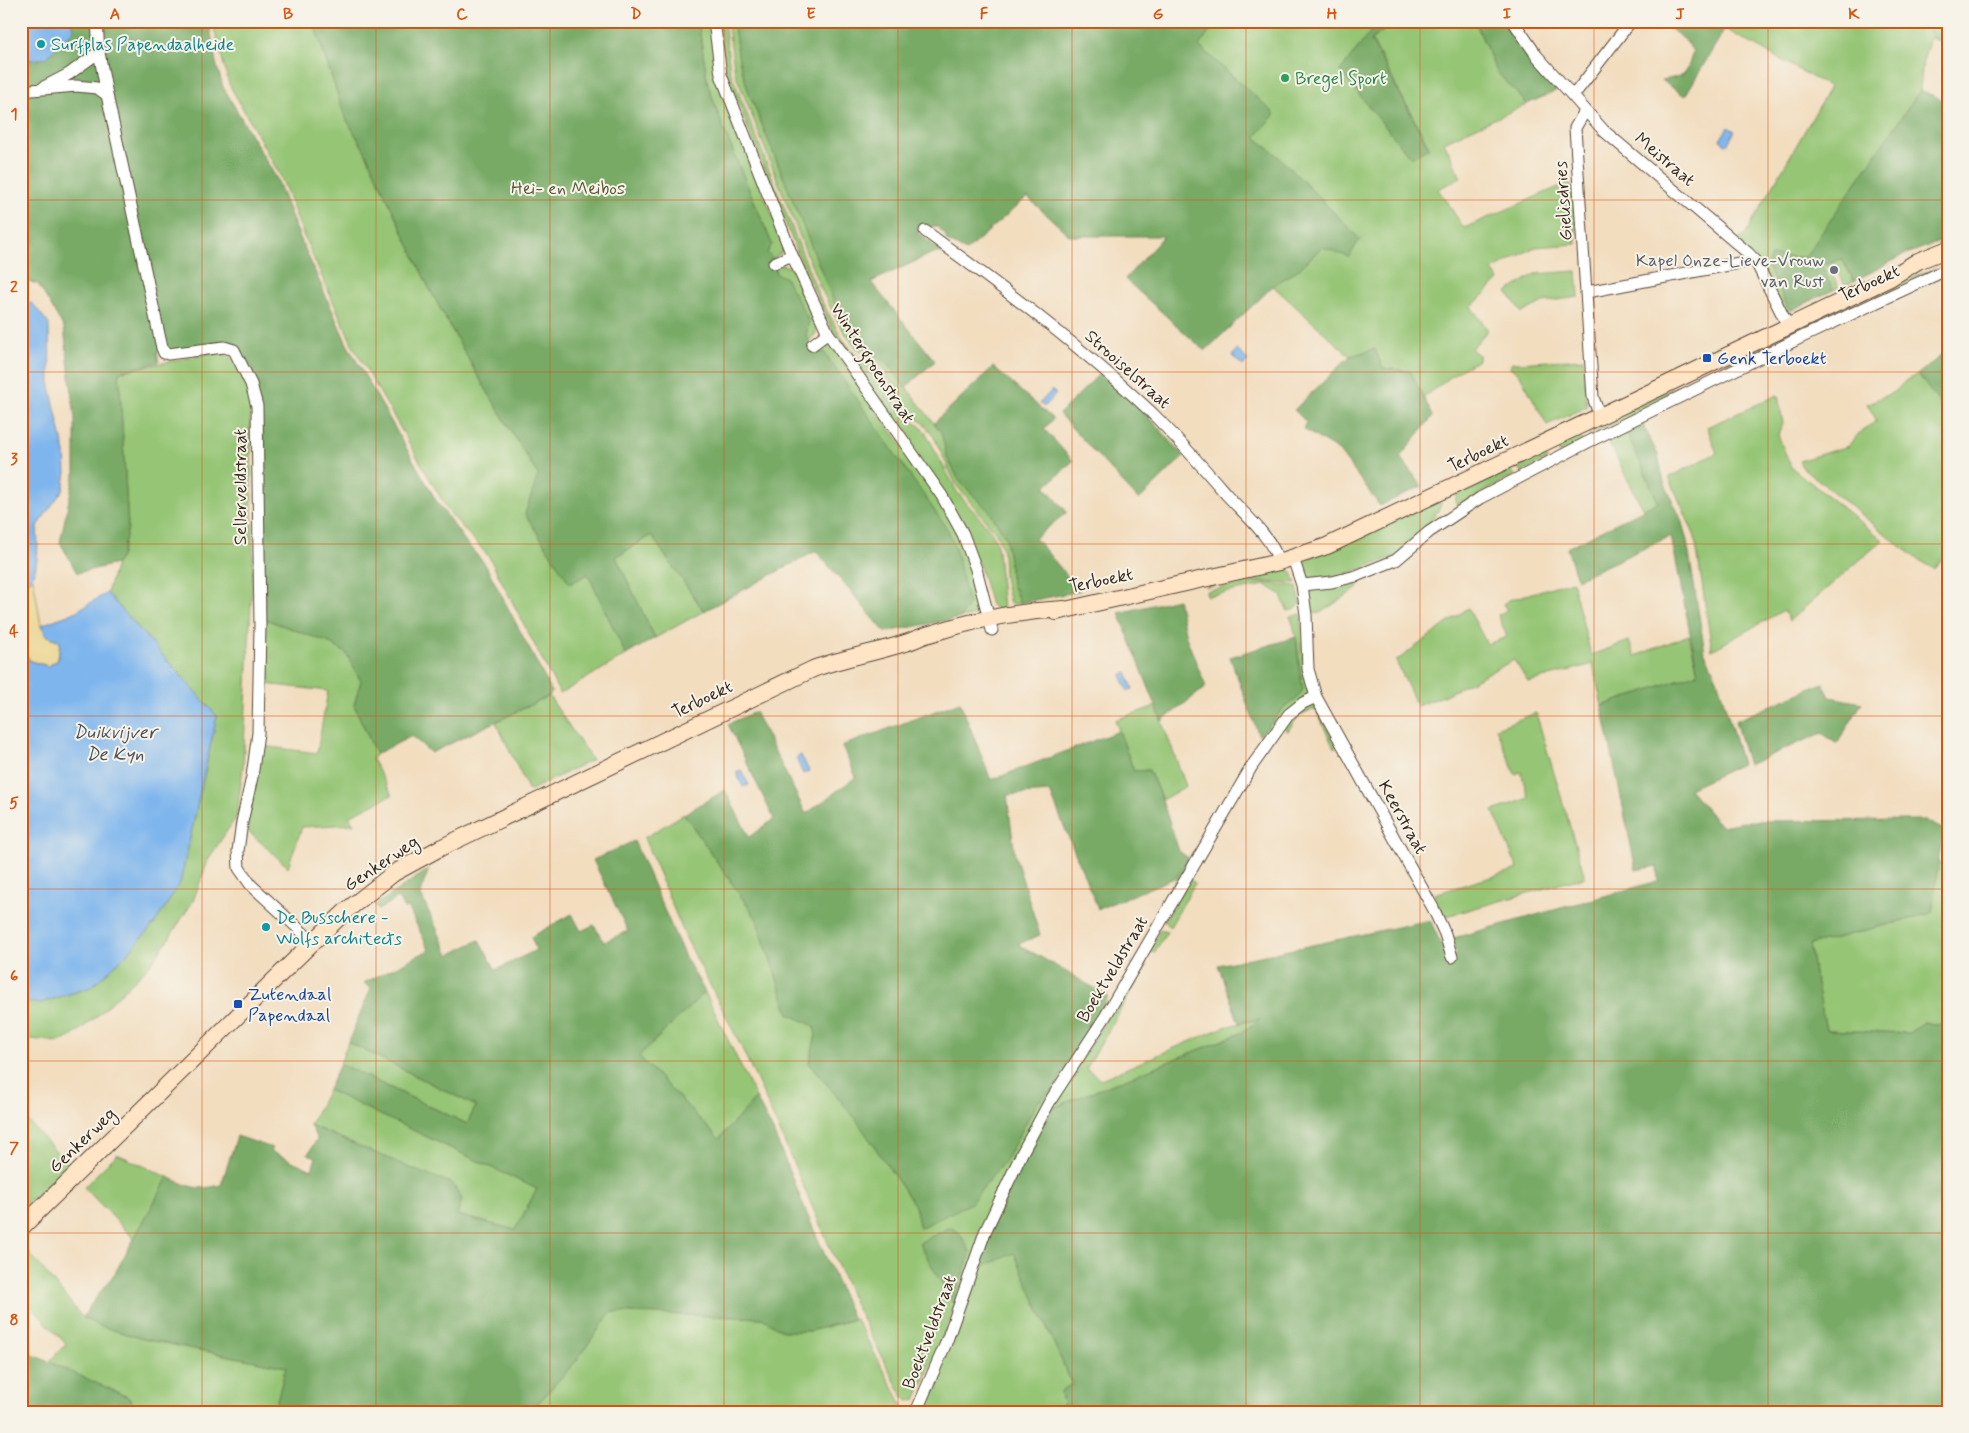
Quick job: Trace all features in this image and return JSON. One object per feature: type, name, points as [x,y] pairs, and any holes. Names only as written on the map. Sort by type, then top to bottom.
[{"type":"main road","name":"Terboekt","points":[[604,768],[813,669],[930,634],[990,625],[1033,610],[1064,609],[1286,560],[1357,533],[1890,278],[1918,261],[1947,254]]},
{"type":"main road","name":"Genkerweg","points":[[21,1228],[309,938],[394,873],[468,833],[604,768]]},
{"type":"street","name":"Sellerveldstraat","points":[[97,21],[99,52],[106,95],[164,353],[224,347],[234,350],[255,395],[257,406],[260,625],[258,733],[252,777],[242,822],[238,851],[239,868],[251,886],[309,938]]},
{"type":"street","name":"Wintergroenstraat","points":[[714,21],[721,75],[792,255],[828,333],[942,496],[963,534],[976,569],[990,625]]},
{"type":"street","name":"Meistraat","points":[[1513,21],[1537,56],[1604,131],[1755,260],[1788,326]]},
{"type":"street","points":[[1573,96],[1630,21]]},
{"type":"street","points":[[38,90],[69,74],[99,52]]},
{"type":"street","points":[[21,91],[76,86],[97,88],[106,95]]},
{"type":"street","name":"Gielisdries","points":[[1586,111],[1575,128],[1593,397],[1600,417]]},
{"type":"street","name":"Strooiselstraat","points":[[925,231],[1031,310],[1151,413],[1184,446],[1286,560]]},
{"type":"street","points":[[774,263],[792,255]]},
{"type":"street","points":[[1587,292],[1755,260]]},
{"type":"street","name":"Terboekt","points":[[1302,585],[1332,582],[1356,576],[1396,560],[1429,532],[1480,498],[1809,334],[1948,269]]},
{"type":"street","points":[[812,345],[828,333]]},
{"type":"street","points":[[1286,560],[1302,585],[1306,615],[1308,669],[1316,697]]},
{"type":"street","name":"Keerstraat","points":[[1316,697],[1433,908],[1445,934],[1452,957]]},
{"type":"street","name":"Boektveldstraat","points":[[916,1412],[946,1343],[985,1232],[1022,1153],[1050,1101],[1105,1017],[1252,766],[1289,714],[1303,703],[1316,697]]},
{"type":"green space","points":[[72,21],[209,21],[216,63],[223,87],[277,179],[295,226],[347,344],[437,502],[468,545],[485,564],[552,692],[549,696],[431,753],[412,736],[376,754],[354,705],[361,681],[346,653],[330,643],[265,619],[257,382],[241,352],[226,342],[157,352],[159,362],[119,372],[128,527],[121,557],[116,564],[77,573],[60,542],[75,472],[75,418],[64,328],[38,284],[21,280],[21,61],[46,58],[74,30]]},
{"type":"green space","points":[[212,21],[313,21],[345,117],[365,151],[430,290],[475,371],[538,475],[571,583],[588,574],[626,655],[560,694],[489,557],[449,512],[354,348],[305,239],[281,177],[229,84]]},
{"type":"green space","name":"Hei- en Meibos","points":[[313,21],[698,21],[708,85],[724,130],[772,244],[767,253],[773,259],[776,274],[785,277],[809,321],[806,336],[816,353],[824,352],[948,530],[956,551],[969,604],[960,618],[885,632],[816,551],[704,611],[651,535],[616,557],[655,638],[626,655],[588,574],[570,584],[525,514],[538,475],[475,371],[430,290],[365,151],[345,117]]},
{"type":"green space","points":[[698,21],[710,21],[718,79],[783,242],[782,252],[773,259],[767,253],[772,244],[724,130],[708,85]]},
{"type":"green space","points":[[719,21],[724,21],[730,70],[734,81],[820,298],[842,338],[856,355],[879,369],[885,375],[895,404],[903,414],[920,426],[926,433],[957,492],[990,530],[996,541],[998,551],[1003,609],[996,609],[991,605],[979,564],[833,331],[802,265],[725,70]]},
{"type":"green space","points":[[727,21],[733,21],[739,60],[749,93],[834,302],[858,343],[889,365],[941,432],[947,457],[960,482],[990,512],[1006,538],[1012,584],[1020,603],[1010,604],[1004,577],[1003,551],[997,534],[956,485],[934,437],[923,423],[902,407],[886,371],[877,362],[856,348],[841,327],[819,285],[735,73]]},
{"type":"green space","points":[[733,21],[1200,21],[1211,29],[1199,46],[1275,114],[1255,137],[1280,158],[1360,239],[1349,257],[1322,247],[1300,268],[1273,286],[1205,351],[1125,279],[1164,236],[1070,236],[1027,197],[966,251],[947,241],[945,234],[936,226],[928,227],[924,225],[917,232],[943,253],[933,253],[871,282],[935,361],[905,388],[889,365],[858,343],[834,302],[749,93],[739,60]]},
{"type":"green space","points":[[1200,21],[1379,21],[1341,72],[1411,158],[1429,147],[1371,39],[1396,21],[1475,21],[1497,72],[1527,104],[1444,142],[1461,178],[1438,189],[1464,228],[1570,182],[1576,204],[1576,244],[1535,247],[1492,270],[1499,280],[1471,307],[1488,330],[1471,349],[1480,356],[1477,361],[1457,372],[1423,398],[1410,371],[1382,368],[1375,349],[1350,356],[1273,286],[1300,268],[1322,247],[1360,239],[1280,158],[1255,137],[1274,114],[1198,46],[1211,29]]},
{"type":"green space","points":[[1379,21],[1396,21],[1371,40],[1429,148],[1411,158],[1340,71]]},
{"type":"green space","points":[[1475,21],[1506,21],[1545,72],[1556,91],[1527,104],[1497,72]]},
{"type":"green space","points":[[1659,21],[1716,21],[1725,29],[1685,96],[1661,80],[1684,73],[1687,70],[1693,51],[1684,39]]},
{"type":"green space","points":[[1716,21],[1930,21],[1930,38],[1923,61],[1920,90],[1915,98],[1805,258],[1771,257],[1767,266],[1788,308],[1794,309],[1786,313],[1739,240],[1741,237],[1743,238],[1830,87],[1725,29]]},
{"type":"green space","points":[[1930,21],[1948,21],[1948,44],[1930,38]]},
{"type":"green space","points":[[1920,90],[1948,102],[1943,124],[1948,128],[1948,239],[1906,254],[1854,281],[1842,259],[1821,265],[1833,290],[1794,309],[1788,308],[1767,266],[1771,256],[1805,257]]},
{"type":"green space","points":[[1842,259],[1854,281],[1845,285],[1833,263],[1828,267],[1839,288],[1833,290],[1820,265]]},
{"type":"green space","points":[[782,265],[791,267],[818,326],[815,335],[809,341],[776,274],[775,267]]},
{"type":"green space","points":[[1936,268],[1932,272],[1875,299],[1877,290]]},
{"type":"green space","points":[[1577,271],[1579,297],[1543,302],[1522,313],[1507,292],[1535,274]]},
{"type":"green space","points":[[826,345],[834,349],[934,491],[967,554],[980,604],[976,614],[960,618],[879,432],[824,352],[816,353],[814,348]]},
{"type":"green space","points":[[1765,345],[1771,348],[1721,374],[1720,367],[1757,348],[1759,352],[1766,348]]},
{"type":"green space","points":[[1375,349],[1383,368],[1410,371],[1433,416],[1400,457],[1422,486],[1380,506],[1339,451],[1303,429],[1306,422],[1294,410],[1350,356]]},
{"type":"green space","points":[[1948,350],[1948,420],[1944,409],[1918,374]]},
{"type":"green space","points":[[211,353],[225,354],[236,363],[247,387],[250,399],[253,563],[243,766],[237,816],[209,858],[193,901],[149,966],[96,1017],[71,1037],[59,1042],[21,1038],[21,1002],[41,1003],[91,987],[125,956],[155,923],[180,883],[217,716],[107,593],[116,564],[121,557],[128,527],[119,372]]},
{"type":"green space","points":[[1583,359],[1587,407],[1547,425],[1520,375],[1510,367],[1512,362]]},
{"type":"green space","points":[[993,367],[1053,419],[1044,429],[1073,461],[1045,487],[1067,512],[1035,538],[1080,591],[1020,603],[1012,584],[1006,538],[990,512],[960,482],[947,457],[941,432],[934,423]]},
{"type":"green space","points":[[1099,374],[1148,416],[1184,456],[1139,500],[1059,414]]},
{"type":"green space","points":[[1918,374],[1944,409],[1948,420],[1948,551],[1934,569],[1913,556],[1802,467],[1799,461],[1848,446],[1862,430],[1877,421],[1867,404],[1896,391],[1905,381]]},
{"type":"green space","points":[[1678,386],[1683,386],[1687,390],[1588,436],[1589,429]]},
{"type":"green space","points":[[1778,395],[1783,423],[1778,435],[1791,467],[1883,540],[1789,621],[1784,610],[1712,650],[1695,537],[1669,477],[1717,453],[1707,427]]},
{"type":"green space","points":[[1642,423],[1658,455],[1664,482],[1681,519],[1687,541],[1705,653],[1717,678],[1742,764],[1689,789],[1721,826],[1749,821],[1925,820],[1944,830],[1932,913],[1809,945],[1826,1030],[1909,1033],[1924,1022],[1938,1025],[1948,1017],[1948,1412],[1064,1412],[1061,1391],[1072,1384],[1014,1253],[980,1268],[978,1265],[995,1220],[1050,1109],[1241,1033],[1260,1019],[1239,1023],[1218,965],[1430,920],[1447,957],[1457,954],[1450,939],[1658,881],[1657,866],[1636,870],[1602,706],[1698,673],[1671,536],[1577,579],[1567,548],[1658,502],[1626,431]]},
{"type":"green space","points":[[1626,431],[1659,502],[1643,509],[1607,439]]},
{"type":"green space","points":[[1575,435],[1583,441],[1560,453],[1556,445]]},
{"type":"green space","points":[[1539,453],[1548,459],[1522,473],[1516,464]]},
{"type":"green space","points":[[1506,469],[1515,475],[1461,505],[1456,504],[1458,492]]},
{"type":"green space","points":[[1439,500],[1441,504],[1439,509],[1428,526],[1397,556],[1333,579],[1304,579],[1302,567],[1309,558]]},
{"type":"green space","points":[[651,535],[704,611],[655,638],[616,557]]},
{"type":"green space","points":[[1284,567],[1291,571],[1296,583],[1240,581],[1206,587],[1207,585]]},
{"type":"green space","points":[[1350,579],[1356,582],[1358,588],[1320,613],[1309,611],[1305,590]]},
{"type":"green space","points":[[1572,581],[1591,655],[1629,641],[1635,656],[1689,635],[1698,673],[1602,706],[1593,664],[1528,682],[1514,660],[1443,696],[1417,706],[1396,661],[1468,608],[1487,644],[1507,637],[1498,615],[1507,610],[1503,604],[1509,600]]},
{"type":"green space","points":[[1246,583],[1267,583],[1297,587],[1301,604],[1296,609],[1288,611],[1280,594],[1266,585],[1207,596],[1206,591]]},
{"type":"green space","points":[[1178,599],[1186,637],[1206,687],[1162,721],[1119,613]]},
{"type":"green space","points":[[1301,614],[1302,652],[1309,687],[1308,693],[1267,737],[1261,733],[1283,709],[1299,696],[1303,689],[1297,642],[1290,616]]},
{"type":"green space","points":[[265,619],[330,643],[346,653],[361,681],[354,705],[376,754],[372,759],[392,795],[349,816],[354,824],[302,827],[288,867],[249,832],[247,826],[262,746],[317,753],[328,691],[265,684]]},
{"type":"green space","points":[[1296,637],[1303,689],[1299,696],[1283,709],[1259,736],[1230,657]]},
{"type":"green space","points":[[1823,683],[1830,697],[1862,703],[1837,744],[1822,733],[1748,765],[1735,721]]},
{"type":"green space","points":[[549,696],[592,760],[529,791],[496,722]]},
{"type":"green space","points":[[960,702],[991,780],[1119,731],[1134,771],[1149,770],[1162,800],[1179,851],[1188,858],[1177,877],[1098,909],[1050,792],[1007,795],[1015,856],[1040,935],[1018,944],[1108,996],[1090,1033],[1055,1087],[1037,1103],[1006,1159],[971,1203],[920,1228],[915,1206],[855,1118],[809,1063],[816,1035],[814,1026],[789,1014],[756,918],[684,814],[725,790],[749,837],[774,819],[728,724],[755,712],[806,814],[856,777],[842,746]]},
{"type":"green space","points":[[1309,704],[1314,704],[1338,746],[1334,748],[1316,710],[1302,714],[1287,732],[1284,726]]},
{"type":"green space","points":[[1156,706],[1186,786],[1162,800],[1149,770],[1134,771],[1115,720]]},
{"type":"green space","points":[[1536,713],[1585,877],[1443,917],[1434,894],[1518,869],[1493,811],[1529,798],[1521,772],[1515,774],[1496,728]]},
{"type":"green space","points":[[684,814],[756,918],[789,1014],[814,1026],[816,1035],[809,1063],[855,1117],[915,1206],[920,1228],[1006,1159],[1037,1103],[1055,1087],[953,1312],[916,1400],[908,1401],[902,1395],[855,1305],[762,1091],[686,938],[644,838]]},
{"type":"green space","points":[[634,841],[684,955],[705,992],[639,1056],[719,1139],[756,1098],[773,1131],[853,1319],[810,1331],[783,1331],[762,1318],[611,1312],[577,1360],[530,1412],[274,1412],[286,1367],[143,1339],[100,1326],[83,1318],[115,1273],[168,1177],[199,1188],[221,1185],[237,1136],[272,1148],[270,1151],[312,1170],[316,1157],[308,1154],[317,1139],[310,1125],[422,1173],[452,1183],[462,1200],[457,1215],[515,1230],[537,1189],[328,1090],[340,1064],[467,1124],[476,1106],[348,1042],[371,988],[364,983],[429,950],[408,907],[404,909],[398,898],[378,910],[375,905],[429,869],[420,893],[449,955],[479,940],[496,970],[536,950],[531,937],[572,914],[581,931],[594,925],[604,942],[628,931],[593,860]]},
{"type":"green space","points":[[1193,851],[1195,853],[1163,909],[1159,908]]},
{"type":"green space","points":[[1938,863],[1948,866],[1948,1017],[1938,1025],[1924,1022],[1909,1033],[1826,1030],[1809,945],[1932,913]]},
{"type":"green space","points":[[1189,879],[1195,883],[1170,927],[1164,922]]},
{"type":"green space","points":[[1160,930],[1167,932],[1154,953],[1150,951]]},
{"type":"green space","points":[[1141,963],[1147,965],[1086,1069],[1101,1079],[1224,1027],[1262,1018],[1241,1033],[1050,1109]]},
{"type":"green space","points":[[705,992],[756,1098],[719,1139],[638,1056]]},
{"type":"green space","points":[[348,1042],[476,1106],[467,1124],[340,1064]]},
{"type":"green space","points":[[328,1090],[537,1189],[515,1230],[457,1215],[462,1199],[451,1183],[422,1173],[310,1125]]},
{"type":"green space","points":[[21,1114],[68,1164],[22,1208],[21,1207]]},
{"type":"green space","points":[[117,1154],[168,1177],[135,1240],[84,1187]]},
{"type":"green space","points":[[950,1227],[959,1232],[971,1253],[952,1302],[919,1243]]},
{"type":"green space","points":[[23,1245],[83,1318],[100,1326],[143,1339],[286,1367],[274,1412],[140,1412],[128,1397],[48,1363],[66,1344],[21,1296]]},
{"type":"green space","points":[[1014,1252],[1072,1384],[1061,1392],[1064,1412],[919,1412],[978,1265],[980,1268]]},
{"type":"green space","points":[[610,1312],[762,1318],[784,1331],[810,1331],[856,1319],[906,1412],[530,1412],[577,1360]]},
{"type":"green space","points":[[21,1348],[29,1353],[21,1377]]},
{"type":"green space","points":[[29,1353],[128,1397],[140,1412],[21,1412],[21,1377]]},
{"type":"sand","points":[[33,578],[41,625],[46,635],[60,641],[58,660],[48,666],[30,661],[21,650],[21,587]]},
{"type":"water","name":"Surfplas Papendaalheide","points":[[21,21],[72,21],[74,30],[46,58],[21,61]]},
{"type":"water","points":[[1728,127],[1735,131],[1727,145],[1720,140]]},
{"type":"water","points":[[21,299],[33,304],[49,324],[50,386],[65,453],[66,473],[63,490],[37,526],[38,541],[35,569],[27,582],[21,584]]},
{"type":"water","points":[[1237,350],[1248,360],[1243,366],[1232,356]]},
{"type":"water","points":[[1052,390],[1056,394],[1044,407],[1040,403]]},
{"type":"water","name":"Duikvijver De Kyn","points":[[107,593],[217,716],[180,883],[155,923],[125,956],[91,987],[41,1003],[21,1002],[21,650],[30,661],[48,666],[58,660],[60,641],[46,635],[41,625],[73,613]]},
{"type":"water","points":[[1127,673],[1133,689],[1128,691],[1121,675]]},
{"type":"water","points":[[801,755],[809,771],[803,774],[796,758]]},
{"type":"water","points":[[741,770],[749,785],[743,787],[736,772]]},
{"type":"place","name":"Surfplas Papendaalheide","points":[[41,44]]},
{"type":"place","name":"Bregel Sport","points":[[1285,78]]},
{"type":"place","name":"Kapel Onze-Lieve-Vrouw van Rust","points":[[1834,270]]},
{"type":"place","name":"Genk Terboekt","points":[[1707,358]]},
{"type":"place","name":"De Busschere - Wolfs architects","points":[[266,927]]},
{"type":"place","name":"Zutendaal Papendaal","points":[[238,1004]]}]
